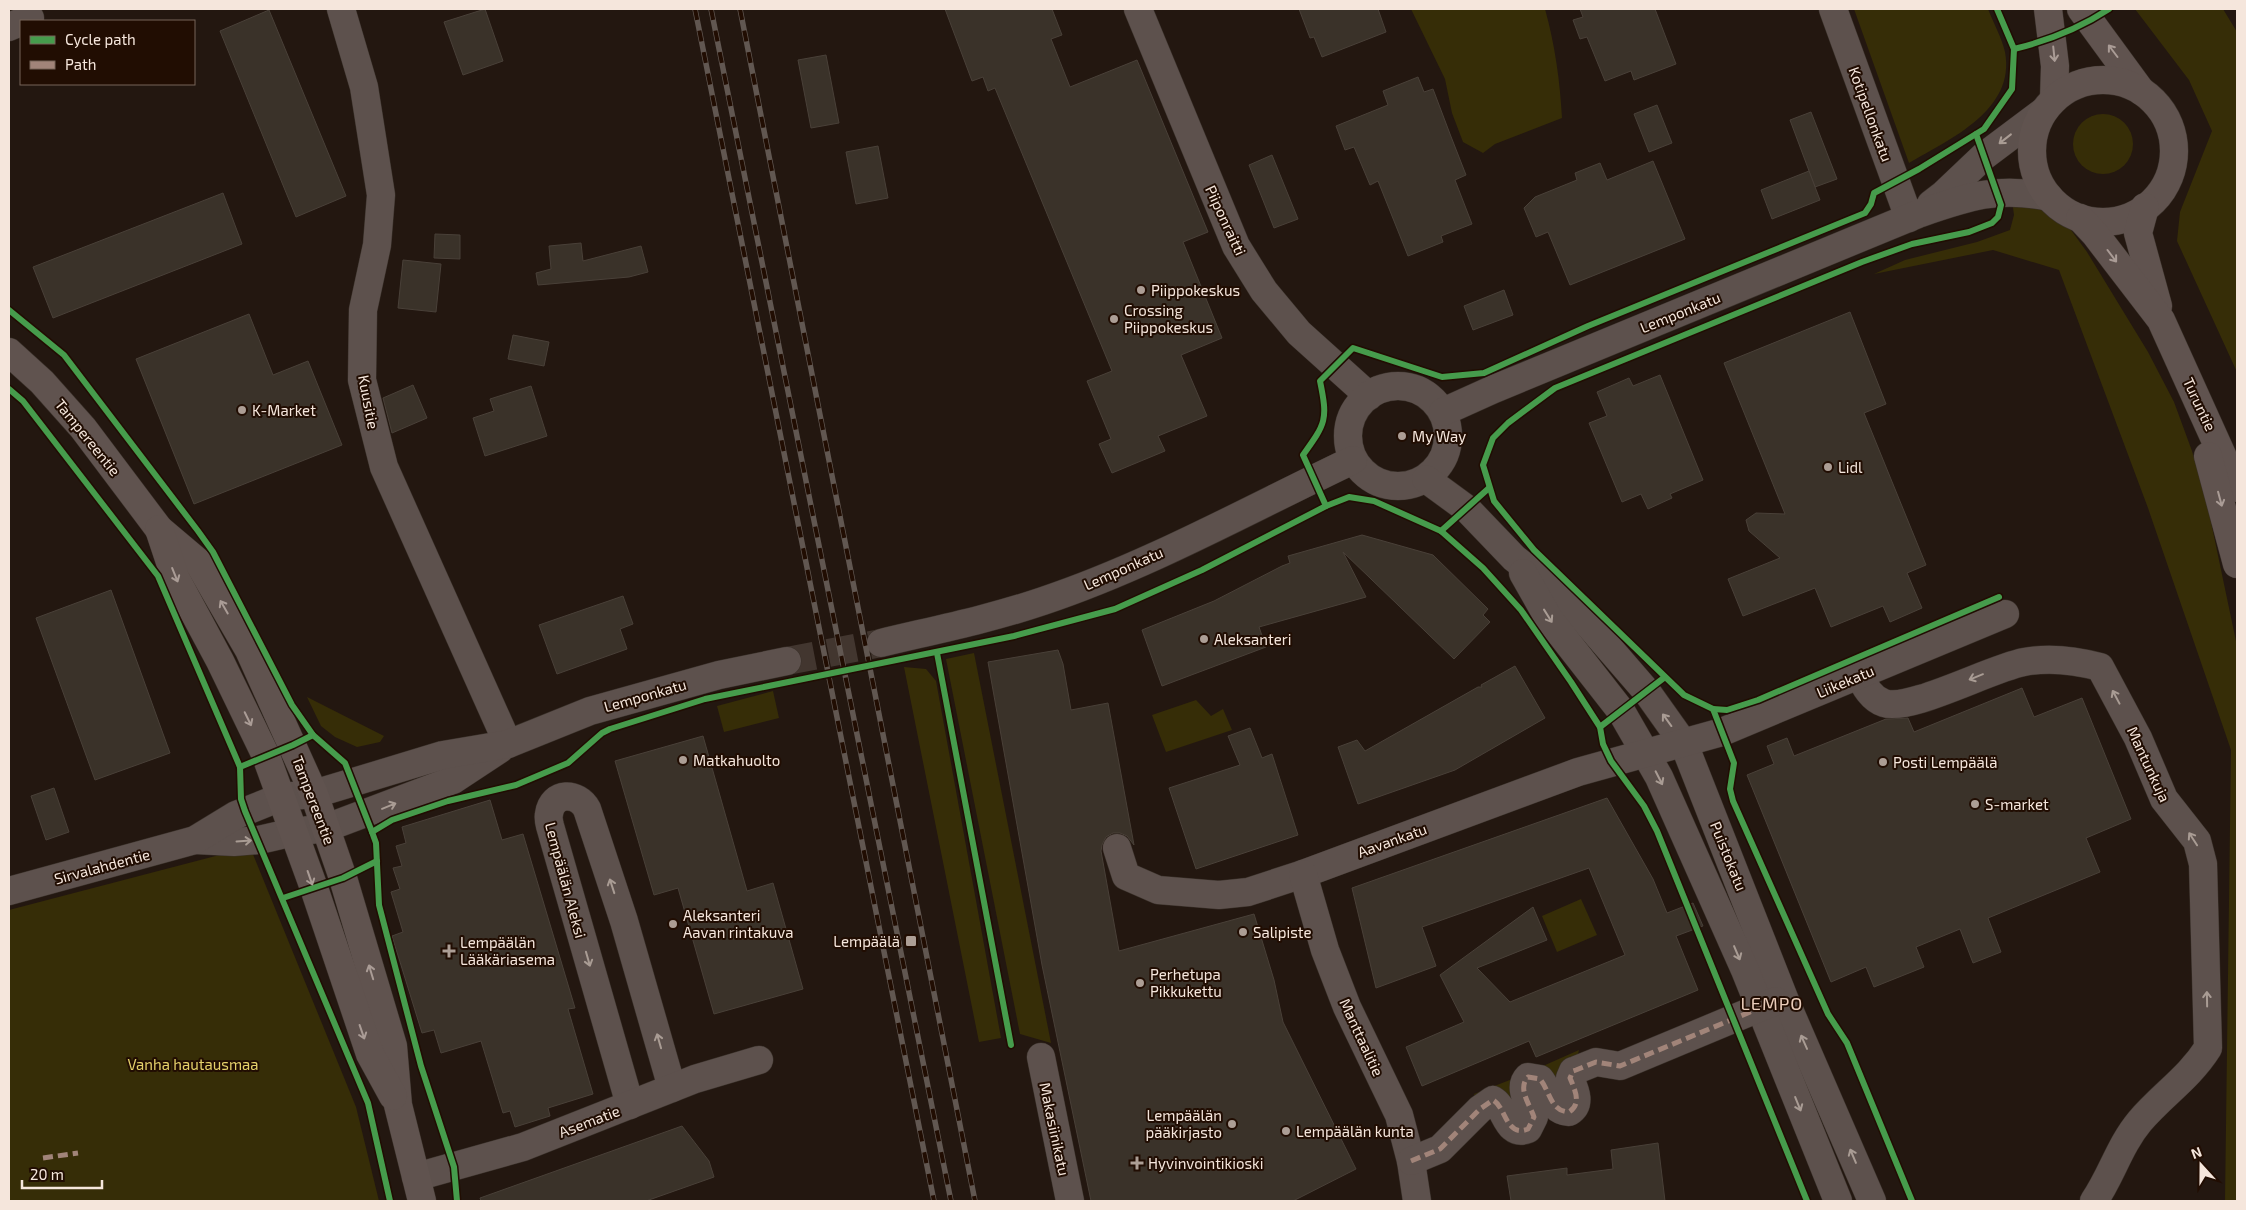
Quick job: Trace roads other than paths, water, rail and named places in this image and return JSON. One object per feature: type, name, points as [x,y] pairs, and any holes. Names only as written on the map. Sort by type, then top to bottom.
[{"type":"main road","points":[[2048,9],[2055,66],[2049,105],[2032,140],[2033,163],[2038,181],[2049,197],[2063,210],[2080,218],[2099,222],[2118,220],[2133,215],[2158,195],[2170,175],[2174,163],[2170,128],[2159,107],[2141,91],[2081,9]]},
{"type":"main road","points":[[2049,105],[2073,86],[2095,80],[2119,82],[2141,91]]},
{"type":"main road","name":"Turuntie","points":[[2145,206],[2138,233],[2161,320],[2237,488]]},
{"type":"main road","name":"Turuntie","points":[[2080,218],[2095,234],[2161,320]]},
{"type":"main road","name":"Tampereentie","points":[[9,352],[29,368],[83,428],[158,529],[198,562],[249,650],[314,794],[326,828],[393,1046],[398,1105],[419,1189]]},
{"type":"main road","points":[[2183,368],[2237,564]]},
{"type":"main road","name":"Tampereentie","points":[[158,529],[175,577],[263,749],[294,832],[370,1054],[398,1105]]},
{"type":"street","name":"Kuusitie","points":[[341,9],[364,86],[381,195],[376,245],[363,310],[362,380],[384,467],[508,744]]},
{"type":"street","name":"Piiponraitti","points":[[1138,9],[1236,246],[1264,290],[1299,333],[1369,396]]},
{"type":"street","name":"Kotipellonkatu","points":[[1834,9],[1913,216]]},
{"type":"street","name":"Lemponkatu","points":[[1913,216],[1944,194],[1984,156],[2049,105]]},
{"type":"street","name":"Lemponkatu","points":[[1443,412],[1494,389],[1913,216],[1982,194],[2025,192],[2049,197]]},
{"type":"street","points":[[1401,386],[1418,390],[1432,399],[1443,412],[1448,426],[1449,441],[1445,456],[1438,469],[1426,479],[1411,486],[1394,487],[1378,482],[1364,474],[1353,460],[1348,432],[1351,418],[1358,405],[1369,396],[1384,388],[1401,386]]},
{"type":"street","name":"Lemponkatu","points":[[881,643],[966,623],[1042,602],[1109,576],[1353,460]]},
{"type":"street","name":"Puistokatu","points":[[1426,479],[1466,509],[1514,558],[1570,603],[1647,692],[1684,744],[1838,1201]]},
{"type":"street","name":"Puistokatu","points":[[1514,558],[1549,620],[1621,711],[1659,777],[1714,899],[1772,1003],[1872,1201]]},
{"type":"street","name":"Liikekatu","points":[[1684,744],[1722,732],[2005,614]]},
{"type":"street","name":"Mantunkuja","points":[[1860,675],[1865,689],[1884,703],[1912,703],[1993,670],[2022,662],[2050,658],[2075,660],[2100,666],[2138,738],[2164,799],[2197,841],[2203,864],[2208,1048],[2191,1072],[2140,1121],[2117,1155],[2102,1189],[2094,1201]]},
{"type":"street","name":"Lemponkatu","points":[[294,832],[326,828],[453,780],[508,744],[590,711],[719,675],[788,661]]},
{"type":"street","name":"Lemponkatu","points":[[281,797],[314,794],[443,755],[508,744]]},
{"type":"street","name":"Aavankatu","points":[[1117,848],[1126,876],[1158,890],[1219,895],[1248,892],[1303,874],[1578,772],[1684,744]]},
{"type":"street","name":"Sirvalahdentie","points":[[9,891],[195,840],[236,815],[281,797]]},
{"type":"street","name":"Lempäälän Aleksi","points":[[630,1105],[550,826],[549,813],[552,805],[561,798],[574,797],[583,801],[587,809],[624,921],[672,1088]]},
{"type":"street","name":"Sirvalahdentie","points":[[195,840],[243,842],[294,832]]},
{"type":"street","name":"Manttaalitie","points":[[1303,874],[1325,950],[1338,985],[1399,1115],[1411,1161],[1417,1201]]},
{"type":"street","points":[[1411,1161],[1440,1148],[1480,1109],[1493,1100],[1498,1102],[1505,1117],[1514,1128],[1523,1131],[1528,1129],[1534,1117],[1524,1091],[1524,1083],[1528,1077],[1540,1079],[1554,1106],[1558,1110],[1569,1112],[1576,1103],[1576,1094],[1570,1078],[1573,1071],[1596,1062],[1620,1066],[1772,1003]]},
{"type":"street","name":"Makasiinikatu","points":[[1040,1057],[1070,1201]]},
{"type":"street","name":"Asematie","points":[[419,1189],[523,1146],[706,1075],[760,1060]]},
{"type":"tunnel","points":[[787,661],[881,643]]},
{"type":"railway","points":[[695,9],[934,1201]]},
{"type":"railway","points":[[711,9],[951,1201]]},
{"type":"railway","points":[[740,9],[975,1201]]},
{"type":"place","name":"Piippokeskus","points":[[1141,290]]},
{"type":"place","name":"Crossing Piippokeskus","points":[[1114,319]]},
{"type":"place","name":"K-Market","points":[[242,410]]},
{"type":"place","name":"My Way","points":[[1402,436]]},
{"type":"place","name":"Lidl","points":[[1828,467]]},
{"type":"place","name":"Aleksanteri","points":[[1204,639]]},
{"type":"place","name":"Matkahuolto","points":[[683,760]]},
{"type":"place","name":"Posti Lempäälä","points":[[1883,762]]},
{"type":"place","name":"S-market","points":[[1975,804]]},
{"type":"place","name":"Aleksanteri Aavan rintakuva","points":[[673,924]]},
{"type":"place","name":"Salipiste","points":[[1243,932]]},
{"type":"place","name":"Lempäälä","points":[[911,941]]},
{"type":"place","name":"Lempäälän Lääkäriasema","points":[[449,951]]},
{"type":"place","name":"Perhetupa Pikkukettu","points":[[1140,983]]},
{"type":"place","name":"Lempäälän pääkirjasto","points":[[1232,1124]]},
{"type":"place","name":"Lempäälän kunta","points":[[1286,1131]]},
{"type":"place","name":"Hyvinvointikioski","points":[[1137,1163]]},
{"type":"district","name":"LEMPO","points":[[1772,1003]]},
{"type":"park label","name":"Vanha hautausmaa","points":[[193,1064]]}]
